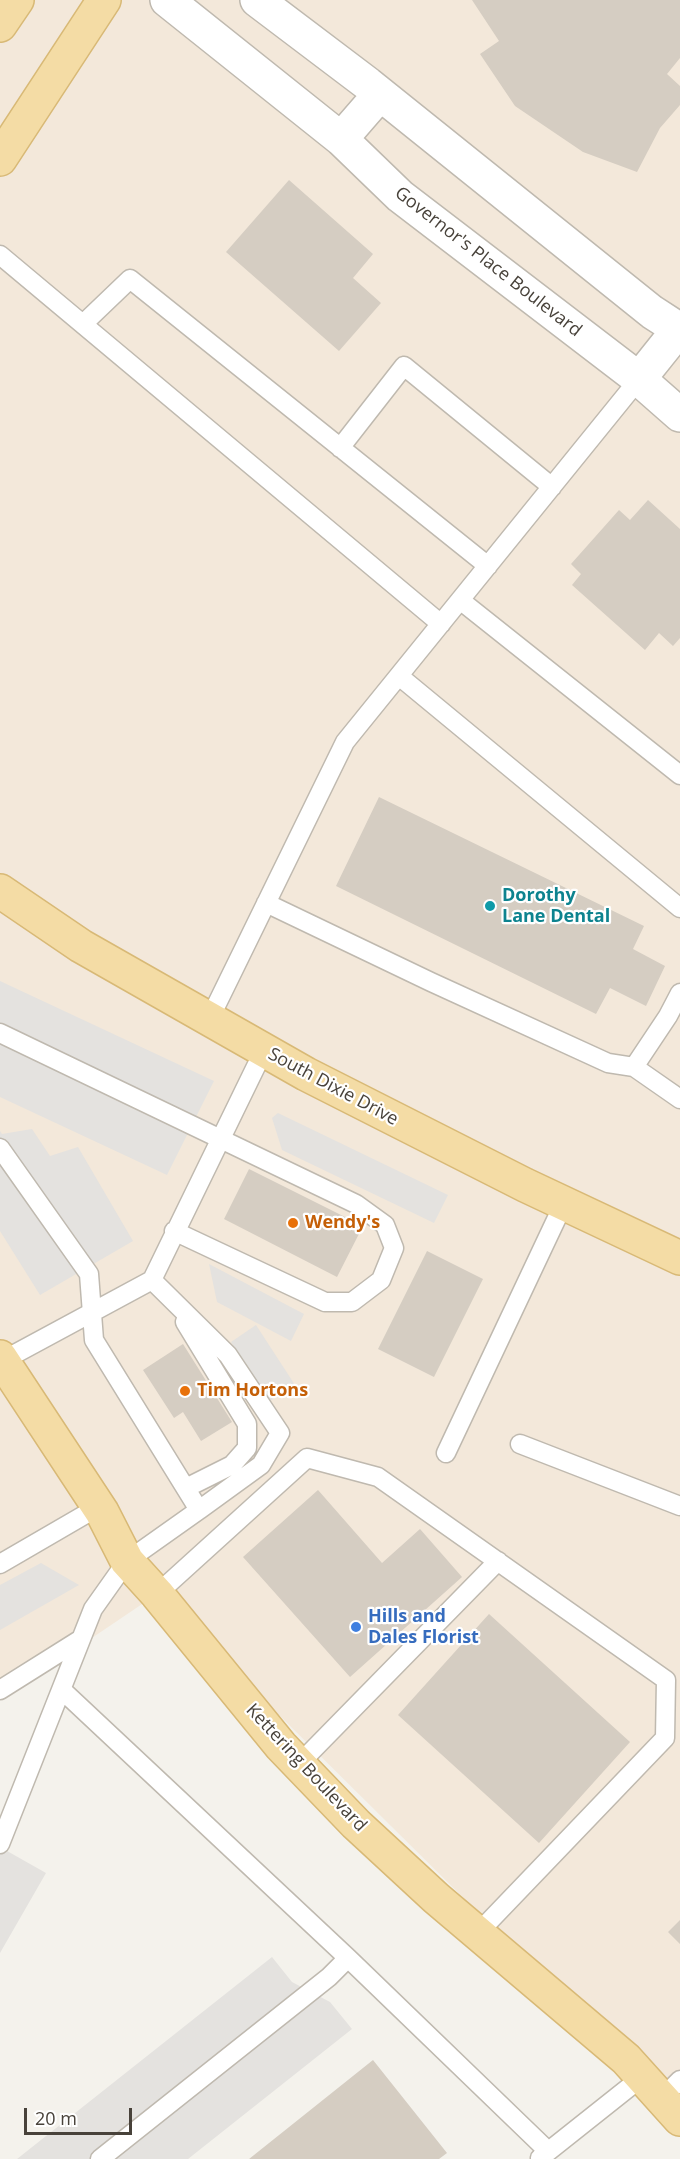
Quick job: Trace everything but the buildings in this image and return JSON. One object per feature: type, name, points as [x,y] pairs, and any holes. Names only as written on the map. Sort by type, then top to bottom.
[{"type":"main road","points":[[0,25],[17,0]]},
{"type":"main road","points":[[0,159],[104,0]]},
{"type":"main road","name":"South Dixie Drive","points":[[0,891],[81,946],[306,1074],[564,1203],[680,1258]]},
{"type":"main road","name":"Kettering Boulevard","points":[[1,1360],[98,1507],[126,1561],[157,1594],[281,1746],[356,1824],[477,1933],[666,2094]]},
{"type":"street","name":"Governor's Place Boulevard","points":[[167,0],[341,139],[400,196],[639,379],[680,415]]},
{"type":"street","points":[[257,0],[380,94],[652,312],[680,329],[639,379]]},
{"type":"street","points":[[341,139],[380,94]]},
{"type":"lane","points":[[0,255],[441,624]]},
{"type":"lane","points":[[83,324],[130,279],[488,566]]},
{"type":"lane","points":[[340,448],[404,366],[552,487]]},
{"type":"lane","points":[[209,1020],[345,742],[639,379]]},
{"type":"lane","points":[[460,600],[680,774]]},
{"type":"lane","points":[[399,676],[680,908]]},
{"type":"lane","points":[[266,903],[608,1063],[634,1067],[680,1099]]},
{"type":"lane","points":[[634,1067],[668,1016],[680,993]]},
{"type":"lane","points":[[0,1033],[356,1204],[385,1225],[394,1248],[381,1280],[352,1302],[325,1302],[174,1231]]},
{"type":"lane","points":[[1,1360],[152,1280],[264,1050]]},
{"type":"lane","points":[[0,1148],[89,1274],[94,1340],[199,1510]]},
{"type":"lane","points":[[446,1453],[564,1203]]},
{"type":"lane","points":[[0,1844],[93,1609],[126,1561],[261,1465],[280,1433],[228,1355],[152,1280]]},
{"type":"lane","points":[[168,1296],[247,1424],[247,1448],[232,1465],[186,1488]]},
{"type":"lane","points":[[520,1444],[680,1506]]},
{"type":"lane","points":[[157,1594],[307,1458],[378,1478],[666,1680],[665,1738],[477,1933]]},
{"type":"lane","points":[[0,1564],[98,1507]]},
{"type":"lane","points":[[298,1764],[498,1562]]},
{"type":"lane","points":[[0,1690],[81,1639]]},
{"type":"lane","points":[[63,1689],[348,1958],[543,2155],[666,2094]]},
{"type":"lane","points":[[100,2159],[329,1977],[348,1958]]},
{"type":"shaded area","points":[[0,0],[680,0],[680,2119],[626,2059],[157,1594],[0,1700]]},
{"type":"shaded area","points":[[0,981],[214,1081],[167,1175],[0,1097]]},
{"type":"shaded area","points":[[278,1113],[448,1195],[434,1223],[282,1150],[272,1118]]},
{"type":"shaded area","points":[[32,1129],[50,1156],[78,1147],[133,1241],[40,1295],[0,1231],[0,1131],[2,1134]]},
{"type":"shaded area","points":[[209,1264],[304,1314],[291,1341],[217,1302]]},
{"type":"shaded area","points":[[256,1325],[295,1385],[270,1401],[231,1342]]},
{"type":"shaded area","points":[[41,1563],[79,1585],[0,1630],[0,1585]]},
{"type":"shaded area","points":[[0,1847],[46,1873],[0,1953]]},
{"type":"shaded area","points":[[272,1957],[292,1982],[330,2002],[352,2029],[188,2159],[17,2159]]},
{"type":"place","name":"Dorothy Lane Dental","points":[[490,906]]},
{"type":"place","name":"Wendy's","points":[[293,1223]]},
{"type":"place","name":"Tim Hortons","points":[[185,1391]]},
{"type":"place","name":"Hills and Dales Florist","points":[[356,1627]]}]
